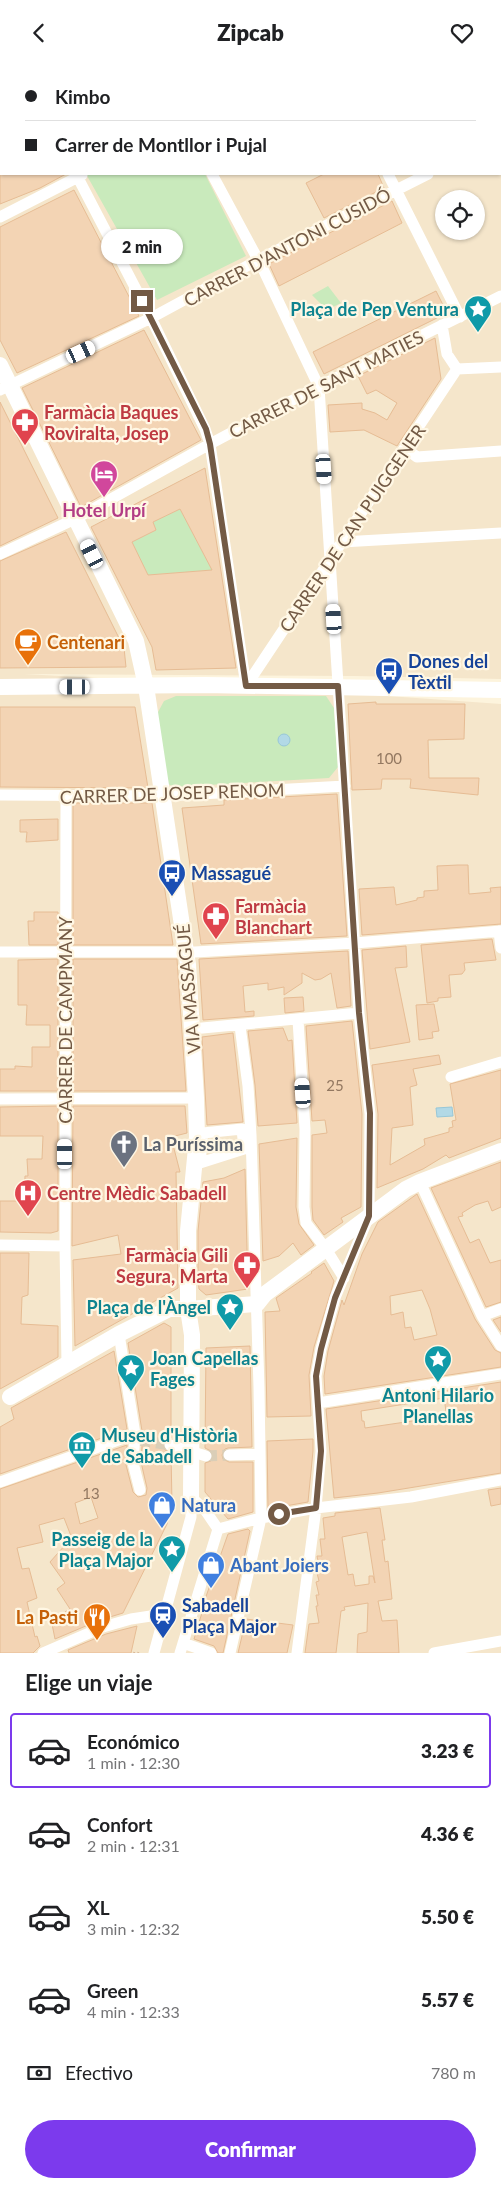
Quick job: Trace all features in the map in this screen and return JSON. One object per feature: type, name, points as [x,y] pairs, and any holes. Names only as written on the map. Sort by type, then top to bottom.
[{"type":"street","points":[[0,217],[79,175],[206,429],[210,444],[246,686]]},
{"type":"street","points":[[213,175],[258,260],[319,387],[359,1013],[370,1113],[369,1216],[335,1298],[321,1349],[316,1376],[321,1451],[316,1508],[297,1653]]},
{"type":"street","points":[[389,175],[460,317]]},
{"type":"street","name":"CARRER D'ANTONI CUSIDÓ","points":[[5,388],[151,318],[258,260],[426,175]]},
{"type":"street","name":"CARRER DE SANT MATIES","points":[[0,554],[75,519],[210,444],[501,296]]},
{"type":"street","points":[[442,325],[448,354],[457,369],[501,367]]},
{"type":"street","name":"VIA MASSAGUÉ","points":[[0,365],[5,388],[75,519],[136,641],[146,686],[187,953],[196,1098],[197,1137],[188,1231],[189,1302],[199,1454],[191,1497]]},
{"type":"street","name":"CARRER DE CAN PUIGGENER","points":[[246,686],[457,369]]},
{"type":"street","points":[[405,448],[417,457],[501,451]]},
{"type":"street","points":[[342,542],[501,533]]},
{"type":"street","points":[[0,687],[338,686],[501,690]]},
{"type":"street","name":"CARRER DE JOSEP RENOM","points":[[0,795],[66,797],[163,796],[345,786]]},
{"type":"street","name":"CARRER DE CAMPMANY","points":[[66,797],[65,1246],[67,1363]]},
{"type":"street","points":[[0,952],[187,953],[355,943],[500,931],[501,948]]},
{"type":"street","points":[[192,1029],[240,1026],[359,1013]]},
{"type":"street","points":[[298,1020],[305,1129],[304,1207],[306,1223],[326,1249],[344,1278]]},
{"type":"street","points":[[230,1653],[261,1518],[257,1304],[248,1086],[240,1026]]},
{"type":"street","points":[[451,1077],[501,1062]]},
{"type":"street","points":[[0,1099],[196,1098]]},
{"type":"street","points":[[257,1304],[265,1295],[406,1189],[501,1151]]},
{"type":"street","points":[[420,1182],[482,1316],[501,1346]]},
{"type":"street","points":[[0,1245],[65,1246]]},
{"type":"street","points":[[3,1399],[119,1334],[169,1309],[189,1302],[257,1304]]},
{"type":"street","points":[[482,1316],[501,1309]]},
{"type":"street","points":[[119,1334],[138,1437],[133,1463],[140,1490]]},
{"type":"street","points":[[318,1403],[501,1375]]},
{"type":"street","points":[[0,1482],[138,1437]]},
{"type":"street","points":[[170,1445],[199,1454]]},
{"type":"street","points":[[229,1455],[260,1454]]},
{"type":"street","points":[[218,1529],[261,1518],[316,1508],[409,1497],[501,1480]]},
{"type":"street","points":[[191,1497],[205,1510],[218,1529]]},
{"type":"street","points":[[154,1653],[191,1517],[191,1497]]},
{"type":"street","points":[[211,1653],[181,1648],[218,1529]]},
{"type":"street","points":[[43,1653],[64,1649],[103,1627],[131,1619],[164,1614]]},
{"type":"street","points":[[434,1653],[501,1641]]},
{"type":"shaded area","points":[[0,175],[501,175],[501,679],[24,674],[246,686],[501,704],[501,1653],[0,1653]]},
{"type":"green space","points":[[87,175],[206,175],[246,256],[157,300]]},
{"type":"green space","points":[[328,286],[341,303],[327,310],[312,295]]},
{"type":"green space","points":[[180,509],[212,570],[148,575],[132,542],[156,530],[153,522]]},
{"type":"green space","points":[[176,696],[326,696],[334,708],[338,767],[329,778],[173,787],[167,783],[157,714],[164,701]]},
{"type":"water","points":[[286,734],[289,735],[289,745],[282,746],[279,745],[278,738],[279,735]]},
{"type":"water","points":[[452,1107],[453,1116],[437,1117],[436,1108]]},
{"type":"building","points":[[0,175],[64,175],[40,188],[0,204]]},
{"type":"building","points":[[322,175],[378,175],[384,188],[324,218],[306,183]]},
{"type":"building","points":[[74,190],[139,316],[17,373],[0,340],[0,227]]},
{"type":"building","points":[[392,201],[402,223],[279,286],[269,264]]},
{"type":"building","points":[[436,291],[447,313],[324,374],[313,352]]},
{"type":"building","points":[[144,330],[201,440],[81,507],[22,388]]},
{"type":"building","points":[[435,338],[441,379],[397,446],[364,430],[330,432],[328,405],[362,403],[362,409],[375,413],[387,420],[397,403],[376,390],[367,394],[358,376]]},
{"type":"building","points":[[0,402],[58,518],[0,546]]},
{"type":"building","points":[[205,468],[236,668],[156,670],[152,647],[91,527]],"holes":[[[180,509],[212,570],[148,575],[132,542],[156,530],[153,522]]]},
{"type":"building","points":[[66,532],[124,648],[126,667],[0,668],[0,561]]},
{"type":"building","points":[[376,702],[376,704],[465,704],[464,739],[428,740],[429,778],[479,778],[478,795],[410,788],[411,779],[382,779],[381,789],[352,790],[348,704]]},
{"type":"building","points":[[0,707],[135,707],[148,788],[0,787]]},
{"type":"building","points":[[337,794],[347,936],[201,944],[182,808],[224,805],[224,800]]},
{"type":"building","points":[[73,803],[152,803],[173,945],[73,945]]},
{"type":"building","points":[[58,819],[58,840],[26,842],[27,832],[20,832],[20,820]]},
{"type":"building","points":[[468,865],[469,894],[491,892],[490,888],[501,887],[501,924],[362,935],[359,889],[394,887],[396,905],[424,897],[424,891],[438,890],[437,866]]},
{"type":"building","points":[[34,912],[58,912],[58,945],[29,945],[28,921],[34,921]]},
{"type":"building","points":[[492,939],[496,960],[464,963],[465,970],[462,974],[449,975],[451,997],[438,998],[438,1001],[427,1003],[421,945]]},
{"type":"building","points":[[406,946],[407,967],[395,968],[410,1042],[370,1049],[362,950]]},
{"type":"building","points":[[348,951],[351,1006],[337,1008],[331,973],[315,980],[302,973],[302,983],[284,995],[284,987],[268,990],[268,983],[243,986],[245,1012],[254,1011],[254,1016],[203,1020],[199,959]]},
{"type":"building","points":[[58,959],[58,1091],[0,1091],[0,1069],[15,1069],[15,1066],[32,1067],[32,1047],[50,1047],[50,1025],[26,1025],[27,1005],[18,1005],[18,960]]},
{"type":"building","points":[[73,959],[177,959],[186,1091],[73,1091]]},
{"type":"building","points":[[303,997],[304,1011],[285,1013],[284,998]]},
{"type":"building","points":[[434,1004],[439,1031],[432,1032],[433,1038],[419,1040],[416,1005]]},
{"type":"building","points":[[352,1021],[362,1114],[361,1207],[341,1218],[343,1222],[324,1235],[313,1220],[312,1135],[327,1133],[325,1120],[312,1121],[306,1026]]},
{"type":"building","points":[[283,1028],[288,1041],[292,1040],[297,1123],[258,1126],[248,1031]]},
{"type":"building","points":[[233,1033],[243,1122],[207,1125],[202,1037]]},
{"type":"building","points":[[439,1055],[441,1064],[413,1069],[417,1085],[410,1087],[413,1125],[392,1128],[390,1165],[425,1145],[424,1139],[449,1132],[449,1128],[453,1127],[452,1121],[456,1120],[450,1084],[501,1070],[501,1138],[449,1158],[446,1155],[423,1169],[377,1188],[378,1114],[372,1065]]},
{"type":"building","points":[[58,1106],[58,1231],[51,1233],[0,1232],[0,1201],[24,1201],[25,1176],[28,1176],[27,1159],[42,1159],[43,1136],[0,1136],[0,1107]]},
{"type":"building","points":[[73,1106],[185,1106],[187,1133],[171,1137],[180,1172],[176,1172],[178,1288],[75,1346],[73,1260],[121,1254],[118,1235],[72,1246]]},
{"type":"building","points":[[297,1138],[296,1207],[299,1224],[314,1245],[301,1255],[293,1243],[279,1256],[263,1261],[259,1144]]},
{"type":"building","points":[[501,1162],[501,1207],[492,1211],[488,1201],[475,1205],[462,1213],[463,1216],[458,1217],[470,1243],[479,1239],[490,1263],[501,1260],[501,1302],[486,1307],[431,1188]]},
{"type":"building","points":[[245,1169],[248,1289],[206,1295],[199,1289],[198,1277],[198,1231],[203,1182],[224,1178]]},
{"type":"building","points":[[417,1194],[475,1319],[495,1350],[501,1353],[501,1367],[325,1394],[324,1376],[328,1351],[342,1300],[344,1305],[362,1254],[378,1222]],"holes":[[[422,1290],[430,1309],[437,1335],[414,1340],[411,1327],[405,1328],[403,1312],[391,1315],[390,1296]]]},
{"type":"building","points":[[0,1253],[29,1253],[28,1295],[22,1297],[21,1324],[58,1326],[58,1357],[0,1389]]},
{"type":"building","points":[[324,1263],[334,1281],[314,1347],[309,1375],[311,1416],[267,1417],[265,1312],[280,1311],[276,1298]]},
{"type":"building","points":[[501,1317],[501,1332],[493,1320]]},
{"type":"building","points":[[164,1323],[171,1327],[171,1438],[165,1440],[163,1446],[165,1450],[171,1453],[172,1504],[167,1524],[123,1613],[100,1620],[55,1639],[52,1624],[70,1622],[65,1612],[70,1609],[57,1589],[65,1583],[50,1562],[74,1535],[71,1536],[64,1518],[39,1525],[43,1542],[17,1548],[22,1569],[29,1568],[37,1598],[27,1602],[35,1637],[37,1636],[40,1646],[33,1653],[0,1653],[0,1489],[127,1445],[126,1465],[133,1492],[138,1497],[146,1495],[147,1488],[141,1462],[142,1446],[146,1438],[142,1431],[128,1343]],"holes":[[[91,1497],[98,1518],[80,1524],[75,1503]]]},
{"type":"building","points":[[250,1346],[252,1447],[228,1448],[225,1449],[222,1455],[223,1459],[229,1462],[253,1462],[253,1512],[228,1519],[205,1492],[205,1463],[211,1461],[213,1455],[211,1451],[205,1448],[206,1348]]},
{"type":"building","points":[[114,1351],[127,1429],[0,1474],[0,1427],[14,1419],[11,1408]]},
{"type":"building","points":[[501,1382],[501,1473],[378,1493],[334,1498],[326,1409]],"holes":[[[444,1398],[447,1418],[365,1428],[361,1411]]]},
{"type":"building","points":[[313,1439],[308,1502],[268,1509],[267,1441]]},
{"type":"building","points":[[501,1488],[501,1504],[491,1506],[488,1490]]},
{"type":"building","points":[[380,1508],[385,1540],[382,1540],[385,1562],[388,1561],[392,1599],[378,1601],[382,1621],[397,1620],[399,1653],[357,1653],[358,1634],[367,1632],[368,1603],[344,1607],[345,1610],[341,1611],[336,1653],[305,1653],[309,1624],[319,1623],[316,1595],[319,1595],[316,1582],[319,1581],[316,1569],[319,1568],[317,1556],[322,1556],[320,1539],[325,1539],[323,1518],[335,1516],[335,1513]],"holes":[[[367,1532],[375,1583],[373,1576],[369,1576],[369,1584],[355,1586],[353,1574],[348,1575],[342,1537]]]},
{"type":"building","points":[[248,1529],[250,1531],[223,1653],[218,1653],[214,1646],[194,1639],[203,1605],[228,1534]]},
{"type":"building","points":[[246,1619],[293,1625],[287,1653],[238,1653]]},
{"type":"building","points":[[137,1626],[131,1653],[69,1653],[68,1650],[106,1634]]},
{"type":"tunnel","points":[[140,1440],[170,1445]]},
{"type":"tunnel","points":[[206,1456],[229,1455]]},
{"type":"place","name":"Plaça de Pep Ventura","points":[[478,333]]},
{"type":"place","name":"Farmàcia Baques Roviralta, Josep","points":[[25,446]]},
{"type":"place","name":"Hotel Urpí","points":[[104,498]]},
{"type":"place","name":"Centenari","points":[[28,666]]},
{"type":"place","name":"Dones del Tèxtil","points":[[389,695]]},
{"type":"place","name":"Massagué","points":[[172,897]]},
{"type":"place","name":"Farmàcia Blanchart","points":[[216,940]]},
{"type":"place","name":"La Puríssima","points":[[124,1168]]},
{"type":"place","name":"Centre Mèdic Sabadell","points":[[28,1217]]},
{"type":"place","name":"Farmàcia Gili Segura, Marta","points":[[247,1289]]},
{"type":"place","name":"Plaça de l'Àngel","points":[[230,1331]]},
{"type":"place","name":"Antoni Hilario Planellas","points":[[438,1383]]},
{"type":"place","name":"Joan Capellas Fages","points":[[131,1392]]},
{"type":"place","name":"Museu d'Història de Sabadell","points":[[82,1469]]},
{"type":"place","name":"Natura","points":[[162,1529]]},
{"type":"place","name":"Passeig de la Plaça Major","points":[[172,1573]]},
{"type":"place","name":"Abant Joiers","points":[[211,1589]]},
{"type":"place","name":"Sabadell Plaça Major","points":[[163,1639]]},
{"type":"place","name":"La Pasti","points":[[97,1641]]},
{"type":"route","points":[[142,301],[206,429],[210,444],[246,686],[338,686],[359,1013],[370,1113],[369,1216],[335,1298],[321,1349],[316,1376],[321,1451],[316,1508],[279,1514]]}]
